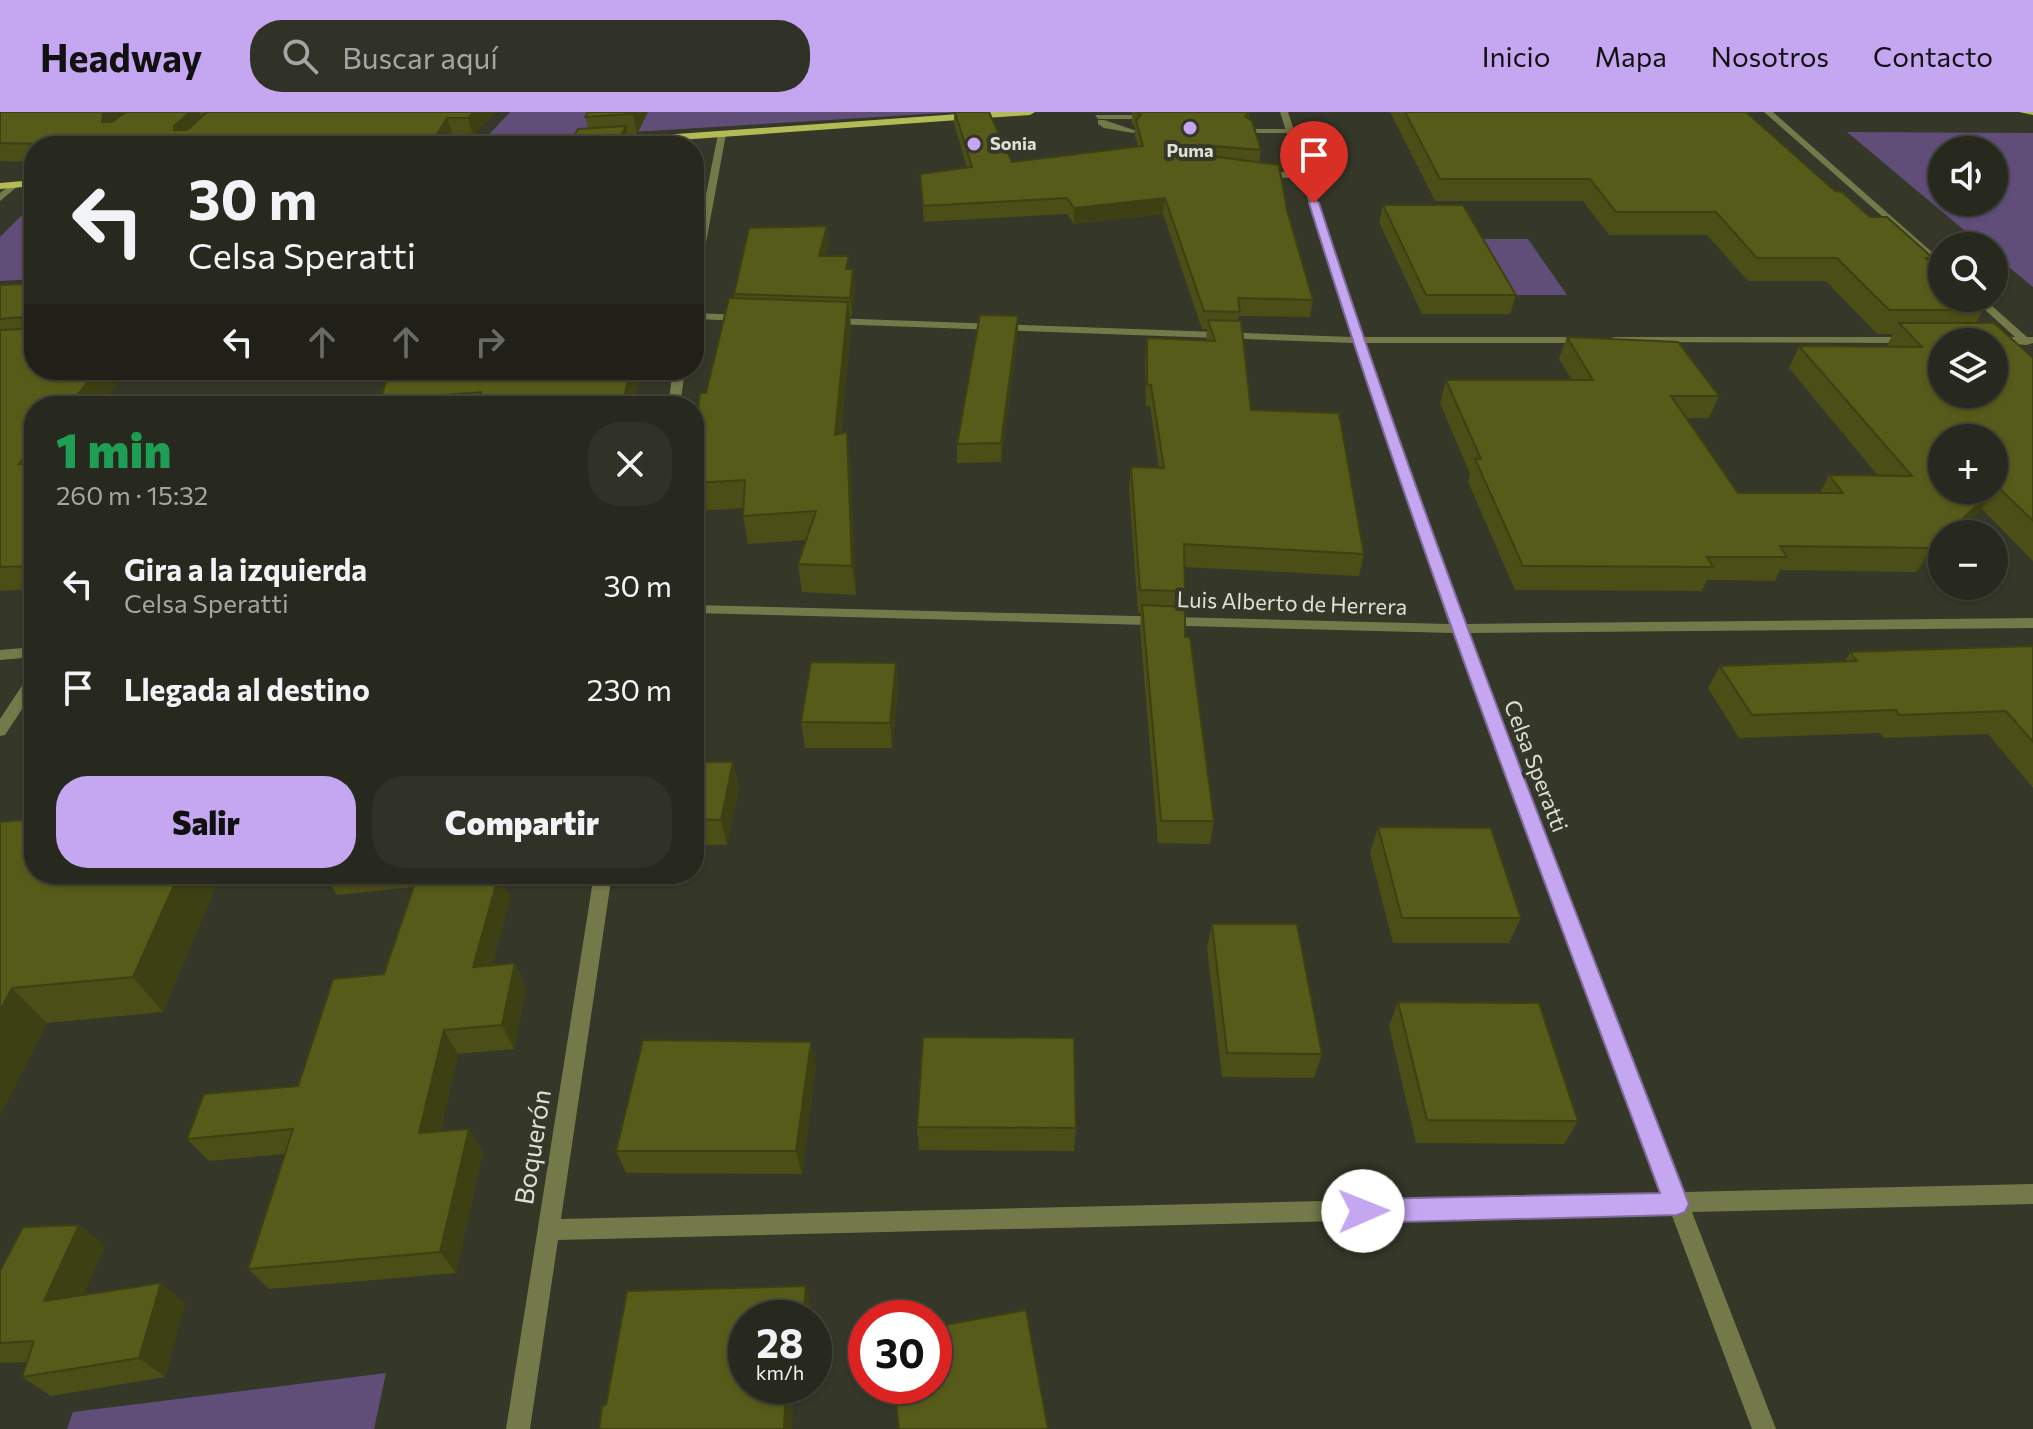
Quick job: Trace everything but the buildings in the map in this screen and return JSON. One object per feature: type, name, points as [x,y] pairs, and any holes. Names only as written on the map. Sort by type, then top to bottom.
[{"type":"main road","points":[[693,136],[1030,112]]},
{"type":"main road","points":[[2024,112],[2033,112]]},
{"type":"main road","points":[[0,186],[24,184]]},
{"type":"street","name":"Celsa Speratti","points":[[1284,112],[1358,340],[1458,629],[1764,1429]]},
{"type":"street","points":[[1768,112],[1928,254]]},
{"type":"street","points":[[1097,115],[1165,117]]},
{"type":"street","points":[[1097,115],[1107,126],[1133,131]]},
{"type":"street","points":[[1249,131],[1290,131]]},
{"type":"street","points":[[704,228],[722,134]]},
{"type":"street","points":[[1251,173],[1306,176]]},
{"type":"street","points":[[0,198],[14,185]]},
{"type":"street","points":[[1994,312],[2030,342]]},
{"type":"street","points":[[704,316],[757,318]]},
{"type":"street","points":[[820,320],[1358,340],[1928,340]]},
{"type":"street","points":[[2008,341],[2030,342]]},
{"type":"street","name":"Luis Alberto de Herrera","points":[[704,609],[1458,629],[2033,623]]},
{"type":"street","points":[[0,655],[24,653]]},
{"type":"street","points":[[0,731],[24,694]]},
{"type":"street","name":"Boquerón","points":[[518,1429],[601,884]]},
{"type":"street","points":[[549,1230],[2033,1194]]},
{"type":"shaded area","points":[[510,112],[960,112],[565,136],[488,136]]},
{"type":"shaded area","points":[[1847,132],[2033,133],[2033,287],[2008,266],[2008,232],[1966,232],[1947,216],[2008,216],[2008,136],[1928,136],[1928,200]]},
{"type":"shaded area","points":[[24,213],[24,280],[0,281],[0,237]]},
{"type":"shaded area","points":[[1479,239],[1528,239],[1567,295],[1515,295]]},
{"type":"shaded area","points":[[386,1373],[374,1429],[67,1429],[73,1412]]},
{"type":"place","name":"Puma","points":[[1190,128]]},
{"type":"place","name":"Sonia","points":[[974,144]]},
{"type":"route","points":[[1314,203],[1458,629],[1677,1204],[1363,1211]]}]
